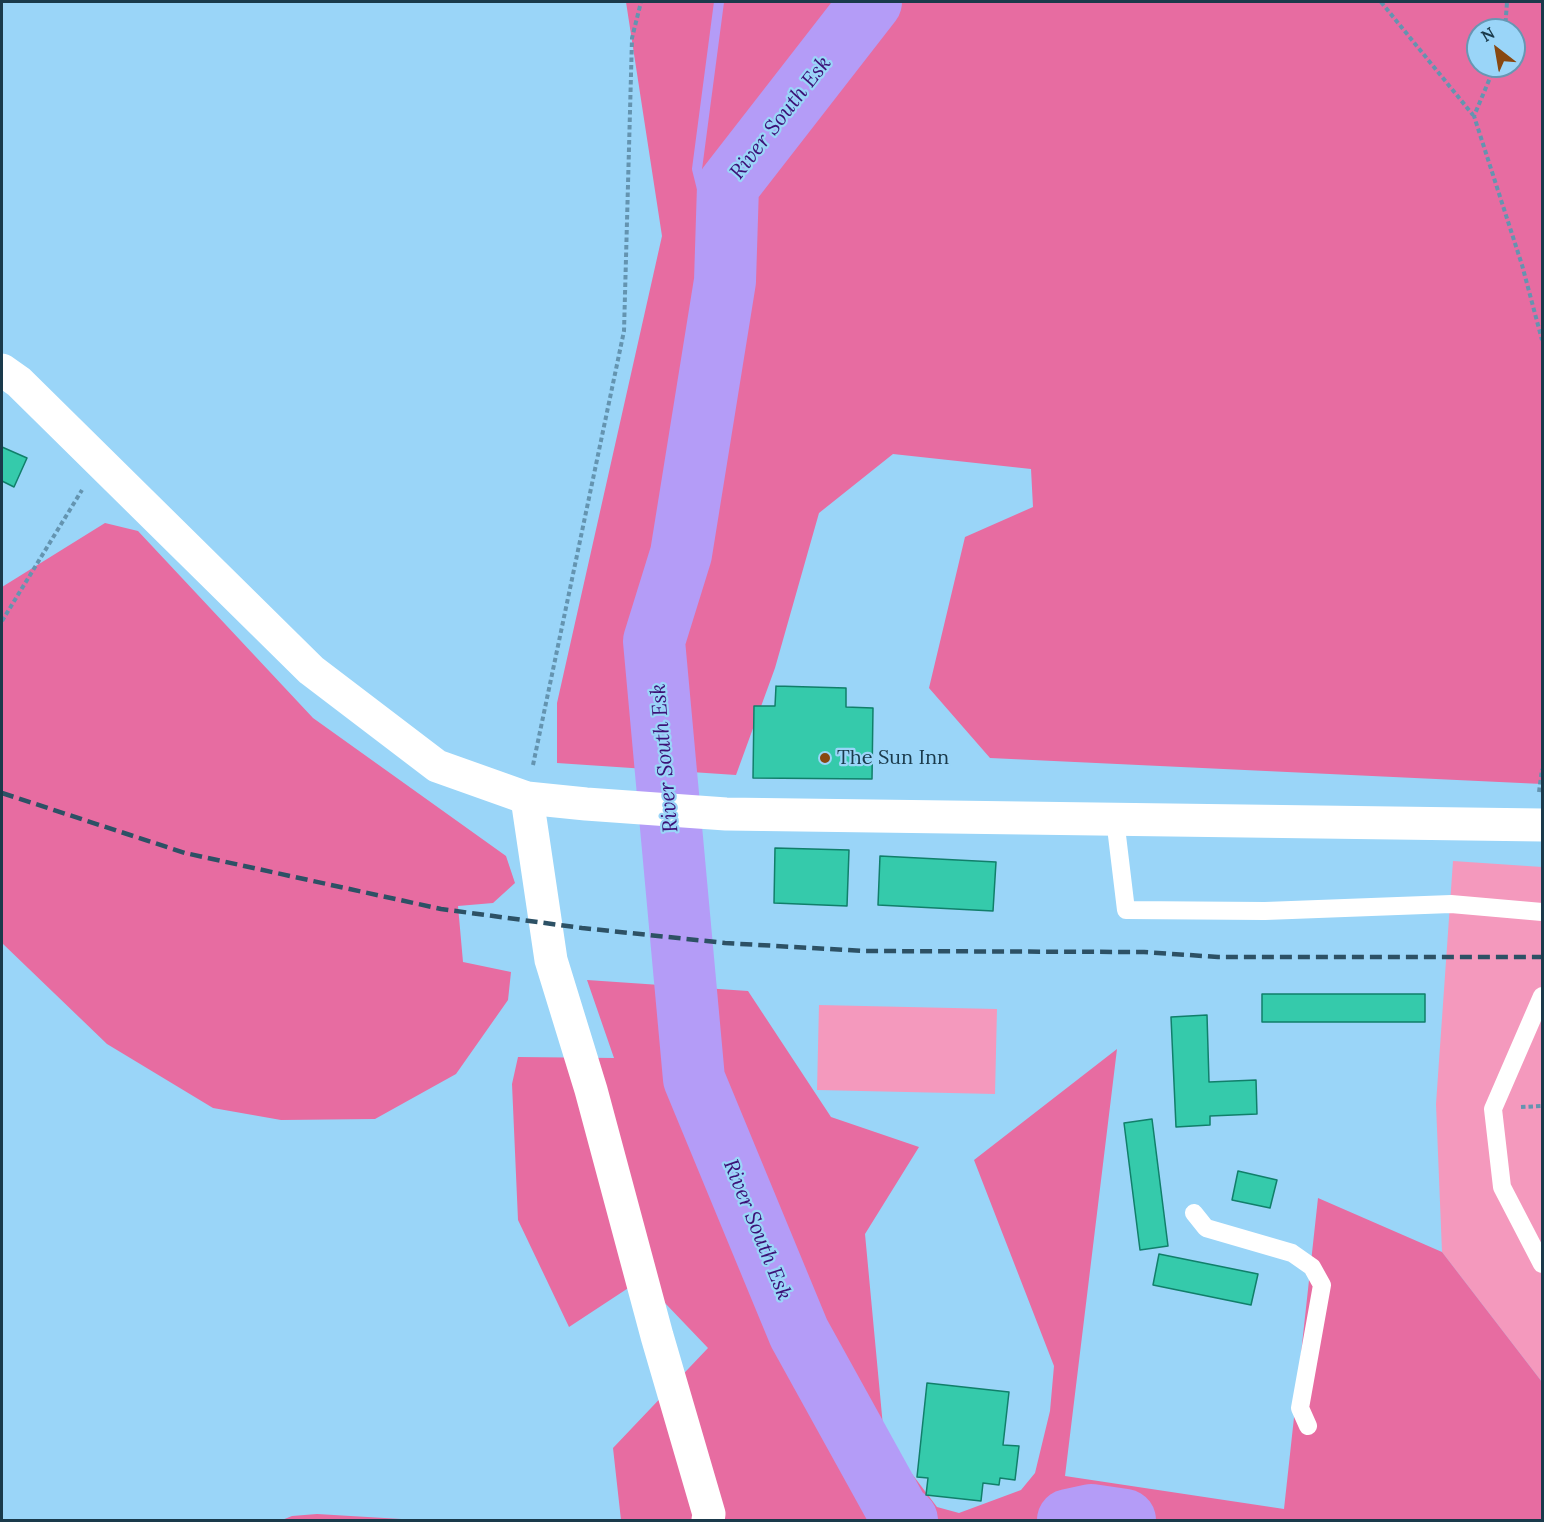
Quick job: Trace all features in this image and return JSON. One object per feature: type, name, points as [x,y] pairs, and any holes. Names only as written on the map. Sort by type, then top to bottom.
[{"type":"main road","points":[[2,370],[19,382],[311,670],[437,766],[527,798],[726,814],[1542,825]]},
{"type":"main road","points":[[527,798],[551,960],[591,1090],[657,1336],[709,1514],[708,1521]]},
{"type":"lane","points":[[1114,819],[1126,910],[1265,910],[1451,904],[1542,912]]},
{"type":"lane","points":[[1540,1254],[1502,1187],[1493,1109],[1542,996]]},
{"type":"lane","points":[[1194,1213],[1206,1228],[1292,1253],[1312,1267],[1322,1285],[1300,1408],[1308,1426]]},
{"type":"path","points":[[527,798],[624,331],[632,38],[641,2]]},
{"type":"path","points":[[1381,2],[1474,116],[1522,265],[1542,340]]},
{"type":"path","points":[[1506,18],[1507,2]]},
{"type":"path","points":[[1474,116],[1490,78]]},
{"type":"path","points":[[2,621],[100,461]]},
{"type":"shaded area","points":[[626,2],[1542,2],[1542,784],[990,758],[929,688],[965,537],[1033,507],[1031,469],[893,454],[819,513],[775,668],[736,775],[557,763],[557,703],[662,236]]},
{"type":"shaded area","points":[[105,523],[138,531],[313,718],[506,856],[515,883],[493,903],[458,906],[463,962],[511,972],[508,1000],[456,1074],[375,1119],[281,1120],[213,1108],[107,1044],[2,943],[2,587]]},
{"type":"shaded area","points":[[1453,861],[1542,867],[1542,1382],[1442,1252],[1436,1104]]},
{"type":"shaded area","points":[[587,980],[748,991],[831,1117],[919,1147],[865,1234],[884,1437],[937,1507],[959,1513],[1021,1490],[1035,1473],[1050,1411],[1054,1366],[974,1160],[1117,1049],[1065,1476],[1284,1509],[1318,1198],[1442,1252],[1542,1382],[1542,1520],[621,1520],[613,1448],[708,1348],[642,1279],[569,1327],[518,1220],[512,1084],[518,1057],[614,1058]]},
{"type":"shaded area","points":[[819,1005],[997,1009],[995,1094],[817,1090]]},
{"type":"shaded area","points":[[317,1514],[418,1520],[282,1520],[292,1516]]},
{"type":"building","points":[[2,447],[27,458],[14,487],[2,481]]},
{"type":"building","points":[[776,686],[846,688],[846,707],[873,708],[872,779],[753,778],[754,706],[775,706]]},
{"type":"building","points":[[775,848],[849,850],[847,906],[774,903]]},
{"type":"building","points":[[880,856],[996,862],[993,911],[878,905]]},
{"type":"building","points":[[1262,994],[1425,994],[1425,1022],[1262,1022]]},
{"type":"building","points":[[1207,1015],[1209,1082],[1256,1080],[1257,1114],[1210,1116],[1210,1125],[1176,1127],[1171,1017]]},
{"type":"building","points":[[1152,1119],[1168,1246],[1140,1250],[1124,1123]]},
{"type":"building","points":[[1238,1171],[1277,1180],[1270,1208],[1232,1200]]},
{"type":"building","points":[[1159,1254],[1258,1274],[1251,1305],[1153,1285]]},
{"type":"building","points":[[927,1383],[1009,1392],[1003,1445],[1019,1446],[1015,1480],[1000,1478],[999,1485],[983,1483],[981,1501],[926,1495],[928,1478],[917,1477]]},
{"type":"waterway","points":[[719,2],[697,169],[725,281]]},
{"type":"waterway","name":"River South Esk","points":[[871,2],[728,186],[725,281],[681,554],[654,641],[694,1079],[799,1333],[898,1512],[907,1520]]},
{"type":"waterway","name":"River South Esk","points":[[1068,1520],[1091,1515],[1125,1520]]},
{"type":"railway","points":[[2,793],[185,853],[441,909],[582,928],[725,943],[864,951],[1144,952],[1218,957],[1542,957]]},
{"type":"place","name":"The Sun Inn","points":[[825,758]]}]
